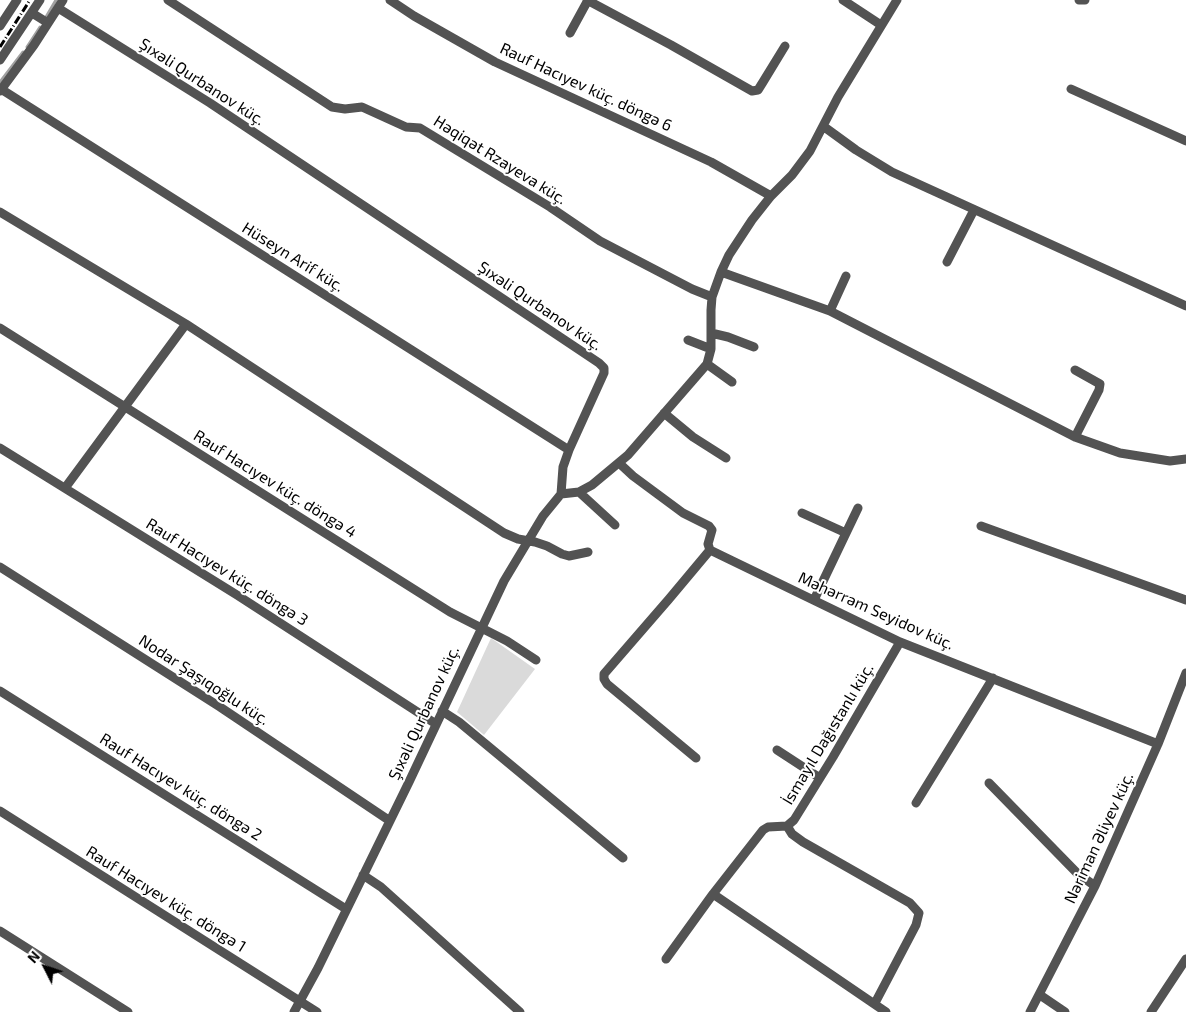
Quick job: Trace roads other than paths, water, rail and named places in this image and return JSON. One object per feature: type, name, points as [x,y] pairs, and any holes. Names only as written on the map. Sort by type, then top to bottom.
[{"type":"street","points":[[0,26],[17,0]]},
{"type":"street","points":[[0,60],[40,0]]},
{"type":"street","name":"Həqiqət Rzayeva küç.","points":[[168,0],[332,107],[344,109],[362,107],[406,127],[420,128],[550,207],[600,241],[692,289],[712,297]]},
{"type":"street","name":"Rauf Hacıyev küç. döngə 6","points":[[390,0],[495,62],[711,162],[771,196]]},
{"type":"street","points":[[570,33],[588,0],[752,91],[758,90],[785,46]]},
{"type":"street","points":[[844,0],[881,25]]},
{"type":"street","points":[[561,494],[579,492],[592,485],[637,447],[707,364],[711,350],[712,297],[729,256],[752,220],[810,151],[822,126],[897,0]]},
{"type":"street","points":[[1079,0],[1085,0]]},
{"type":"street","points":[[1,90],[61,4]]},
{"type":"street","name":"Şıxəli Qurbanov küç.","points":[[61,4],[604,368],[604,373],[568,450],[561,494],[543,516],[504,581],[390,821],[318,968],[294,1012]]},
{"type":"street","points":[[32,13],[48,23]]},
{"type":"street","points":[[1071,89],[1186,141]]},
{"type":"street","name":"Hüseyn Arif küç.","points":[[1,90],[568,450]]},
{"type":"street","points":[[822,126],[892,172],[1186,306]]},
{"type":"street","points":[[947,262],[974,210]]},
{"type":"street","points":[[0,212],[186,324],[504,534],[547,546],[569,556],[588,552]]},
{"type":"street","points":[[721,272],[830,311],[1075,437],[1120,453],[1170,461],[1186,460]]},
{"type":"street","points":[[830,311],[846,276]]},
{"type":"street","points":[[65,488],[186,324]]},
{"type":"street","name":"Rauf Hacıyev küç. döngə 4","points":[[0,328],[450,612],[481,627],[536,660]]},
{"type":"street","points":[[711,333],[754,347]]},
{"type":"street","points":[[688,340],[711,350]]},
{"type":"street","points":[[707,364],[732,382]]},
{"type":"street","points":[[1075,370],[1100,384],[1099,390],[1075,437]]},
{"type":"street","points":[[664,413],[694,437],[726,458]]},
{"type":"street","name":"Rauf Hacıyev küç. döngə 3","points":[[0,448],[237,594],[436,724]]},
{"type":"street","points":[[619,462],[633,476],[676,508],[709,526],[712,530],[708,544],[710,550],[604,674],[604,679],[608,684],[696,758]]},
{"type":"street","points":[[579,492],[615,525]]},
{"type":"street","points":[[814,600],[858,508]]},
{"type":"street","points":[[802,513],[846,533]]},
{"type":"street","points":[[981,526],[1186,600]]},
{"type":"street","name":"Məhərrəm Seyidov küç.","points":[[710,550],[900,642],[1158,744]]},
{"type":"street","name":"Nodar Şaşıqoğlu küç.","points":[[0,568],[220,707],[390,821]]},
{"type":"street","name":"İsmayıl Dağıstanlı küç.","points":[[666,959],[763,830],[768,826],[787,826],[794,820],[900,642]]},
{"type":"street","name":"Nəriman Əliyev küç.","points":[[1030,1012],[1095,886],[1158,744],[1186,673]]},
{"type":"street","points":[[916,803],[993,678]]},
{"type":"street","name":"Rauf Hacıyev küç. döngə 2","points":[[0,690],[346,909]]},
{"type":"street","points":[[442,711],[459,722],[624,858]]},
{"type":"street","points":[[777,750],[820,778]]},
{"type":"street","points":[[989,783],[1077,874],[1095,886]]},
{"type":"street","name":"Rauf Hacıyev küç. döngə 1","points":[[0,811],[317,1012]]},
{"type":"street","points":[[787,826],[792,834],[803,842],[910,903],[919,913],[916,925],[874,1003]]},
{"type":"street","points":[[363,874],[381,887],[520,1012]]},
{"type":"street","points":[[713,894],[886,1012]]},
{"type":"street","points":[[0,931],[128,1012]]},
{"type":"street","points":[[1151,1012],[1186,959]]},
{"type":"street","points":[[1040,995],[1065,1012]]},
{"type":"waterway","points":[[46,17],[56,0]]},
{"type":"waterway","points":[[27,47],[40,27]]},
{"type":"waterway","points":[[0,82],[23,52]]},
{"type":"railway","points":[[0,47],[30,0]]}]
